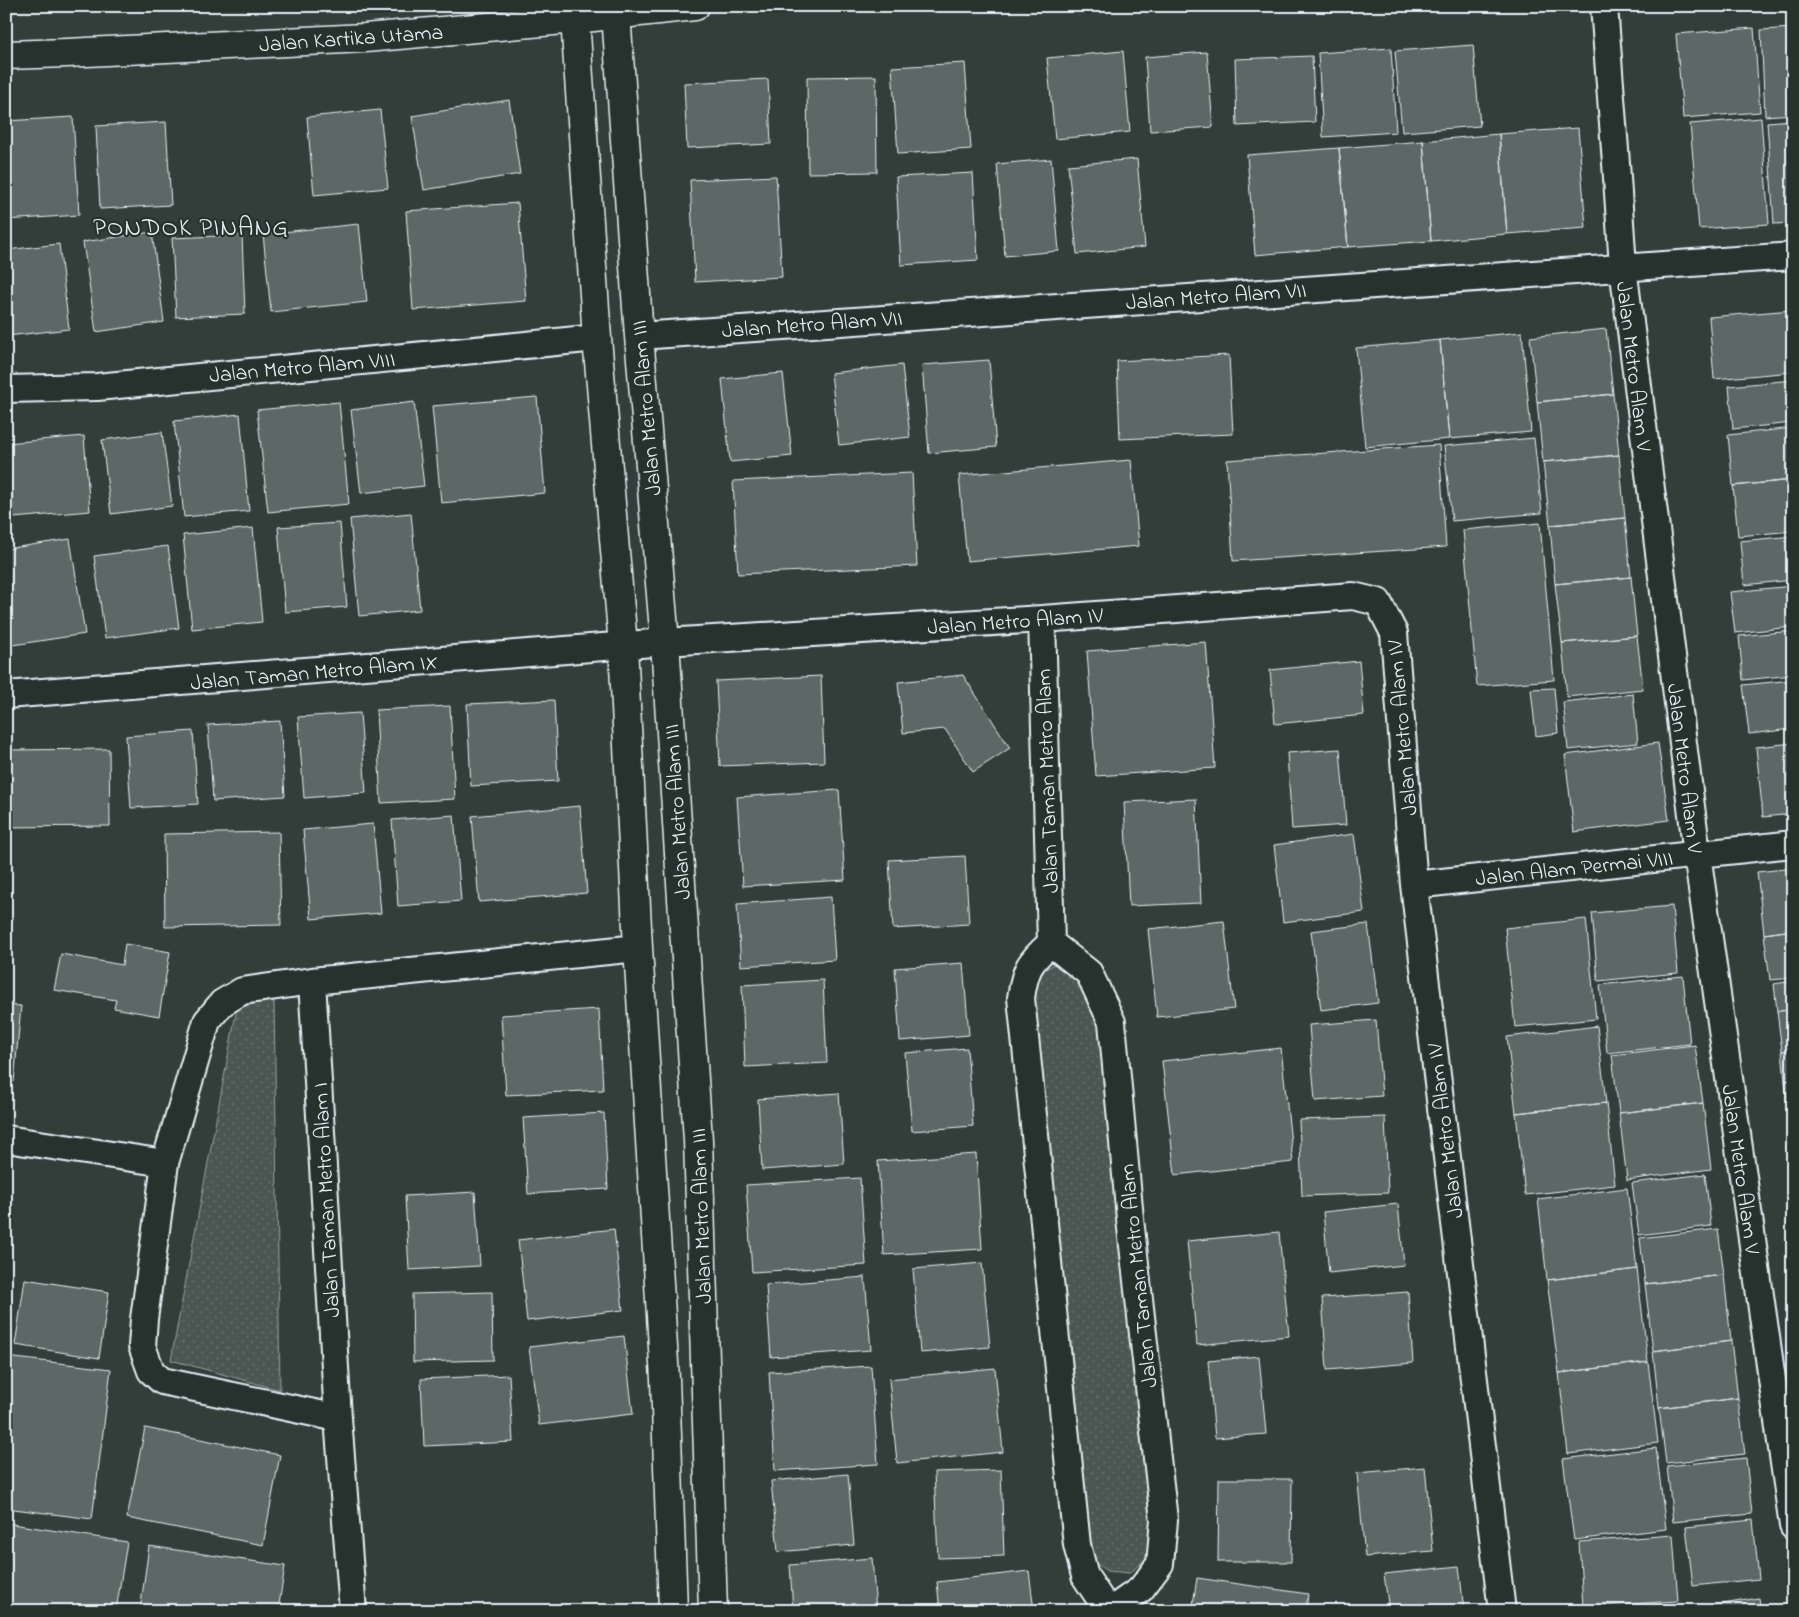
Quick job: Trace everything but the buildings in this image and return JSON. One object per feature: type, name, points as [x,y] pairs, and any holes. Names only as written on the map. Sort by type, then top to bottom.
[{"type":"street","name":"Jalan Kartika Utama","points":[[6,55],[68,54],[365,38],[579,13],[695,6]]},
{"type":"street","name":"Jalan Metro Alam V","points":[[1604,6],[1622,267],[1697,854],[1793,1526]]},
{"type":"street","name":"Jalan Metro Alam III","points":[[614,10],[664,642],[698,1140],[713,1611]]},
{"type":"street","name":"Jalan Metro Alam III","points":[[579,13],[598,338],[623,646],[638,948],[665,1379],[673,1611]]},
{"type":"street","name":"Jalan Metro Alam VII","points":[[639,336],[1793,256]]},
{"type":"street","name":"Jalan Metro Alam VIII","points":[[6,389],[97,386],[598,338]]},
{"type":"street","name":"Jalan Metro Alam IV","points":[[623,646],[1042,619],[1354,596],[1378,602],[1394,633],[1414,885],[1502,1611]]},
{"type":"street","name":"Jalan Taman Metro Alam","points":[[1042,619],[1051,943],[1033,959],[1024,977],[1021,998],[1077,1545],[1086,1576],[1109,1611],[1140,1588],[1160,1564],[1164,1520],[1130,1219],[1112,1022],[1089,973],[1051,943]]},
{"type":"street","name":"Jalan Taman Metro Alam IX","points":[[6,695],[623,646]]},
{"type":"street","name":"Jalan Alam Permai VIII","points":[[1414,885],[1793,844]]},
{"type":"street","points":[[338,1418],[162,1381],[151,1371],[142,1346],[165,1163],[207,1022],[222,1003],[242,991],[312,981],[638,948]]},
{"type":"street","name":"Jalan Taman Metro Alam I","points":[[312,981],[338,1418],[353,1611]]},
{"type":"street","points":[[6,1139],[165,1163]]},
{"type":"shaded area","points":[[1061,960],[1086,980],[1100,1012],[1158,1536],[1147,1557],[1130,1573],[1107,1571],[1089,1559],[1031,1005],[1041,972]]},
{"type":"shaded area","points":[[274,999],[280,1390],[171,1360],[237,1008]]},
{"type":"district","name":"PONDOK PINANG","points":[[191,226]]}]
